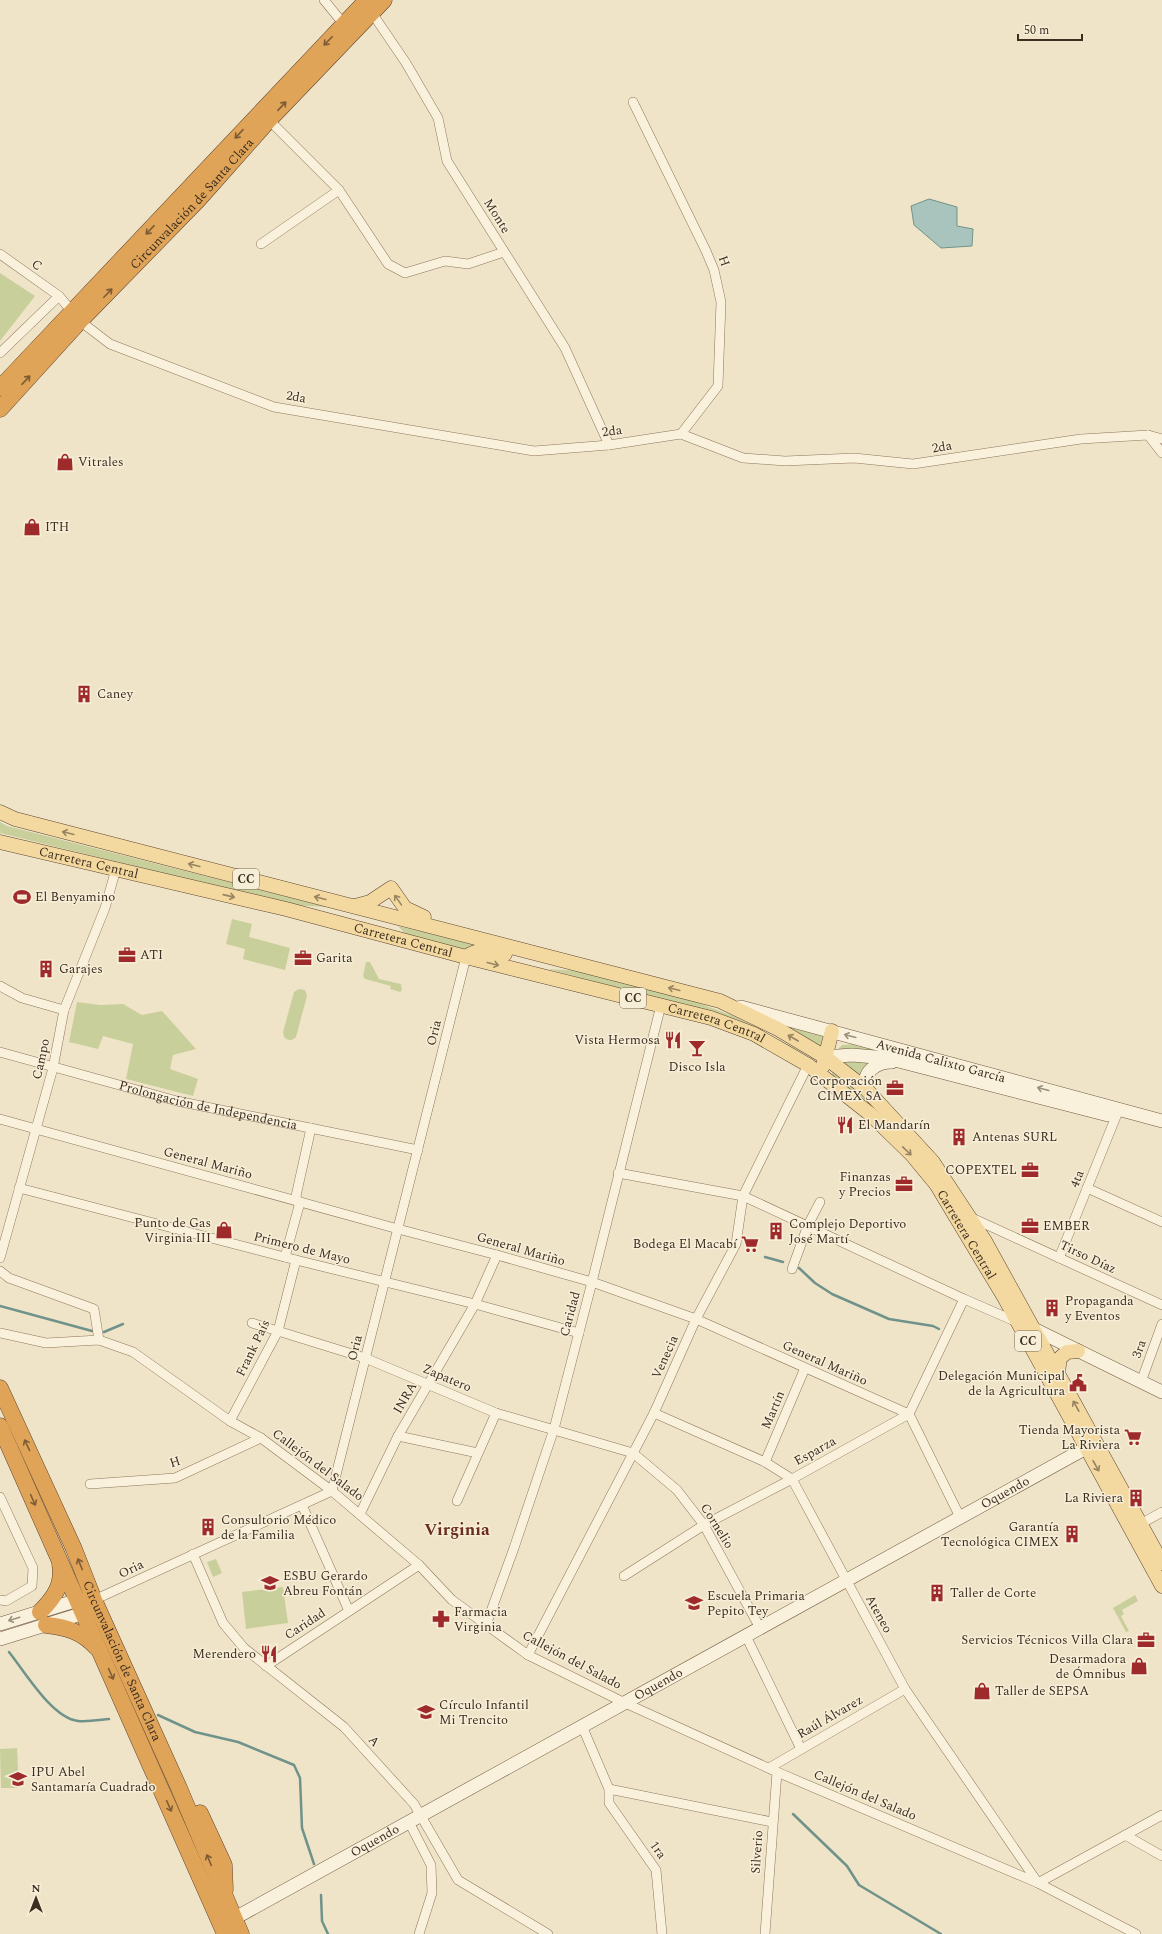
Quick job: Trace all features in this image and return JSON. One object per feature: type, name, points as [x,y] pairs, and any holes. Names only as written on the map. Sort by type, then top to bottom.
[{"type":"highway","name":"Circunvalación de Santa Clara","points":[[0,388],[77,317],[198,200],[368,5],[384,0]]},
{"type":"highway","name":"Circunvalación de Santa Clara","points":[[0,409],[77,317],[262,109],[348,29]]},
{"type":"highway","name":"Circunvalación de Santa Clara","points":[[0,1388],[71,1542],[94,1600],[179,1788],[201,1814],[224,1865],[227,1926]]},
{"type":"highway","name":"Circunvalación de Santa Clara","points":[[0,1426],[102,1654],[227,1926],[241,1934]]},
{"type":"highway","points":[[58,1556],[61,1571],[60,1583],[43,1618],[75,1630],[89,1639],[102,1654]]},
{"type":"main road","name":"Carretera Central","points":[[0,812],[15,819],[720,1001],[778,1029],[825,1057],[866,1089],[880,1103],[970,1217],[980,1244]]},
{"type":"main road","name":"Carretera Central","points":[[0,842],[286,909],[466,957],[711,1018],[754,1034],[808,1065],[825,1077],[870,1114],[912,1155],[928,1165],[936,1184],[980,1244],[1009,1295],[1034,1329],[1053,1375]]},
{"type":"main road","points":[[349,905],[356,906],[370,902],[391,888],[400,902],[410,912],[445,925],[454,932]]},
{"type":"main road","points":[[374,933],[380,913]]},
{"type":"main road","points":[[466,957],[476,951],[484,950],[538,962],[576,964]]},
{"type":"main road","points":[[825,1077],[823,1064],[832,1031]]},
{"type":"main road","points":[[754,1034],[801,1056],[825,1057]]},
{"type":"main road","points":[[870,1114],[880,1103]]},
{"type":"main road","name":"Carretera Central","points":[[1009,1295],[1017,1322],[1053,1375],[1136,1527],[1162,1586]]},
{"type":"main road","points":[[1053,1375],[1060,1358],[1067,1352],[1078,1352]]},
{"type":"main road","name":"Carretera Central","points":[[1136,1527],[1162,1563]]},
{"type":"street","points":[[324,0],[348,29]]},
{"type":"street","name":"Monte","points":[[368,5],[406,63],[438,118],[447,161],[565,348],[609,445]]},
{"type":"street","name":"H","points":[[633,102],[706,251],[714,270],[721,302],[718,386],[681,434]]},
{"type":"street","points":[[269,120],[339,190],[388,264],[405,273],[445,261],[468,264],[504,252]]},
{"type":"street","points":[[261,244],[339,190]]},
{"type":"street","name":"C","points":[[0,254],[59,296],[77,317]]},
{"type":"street","points":[[0,353],[59,296]]},
{"type":"street","name":"2da","points":[[77,317],[110,344],[274,407],[534,451],[609,445],[681,434],[743,458],[785,461],[854,458],[913,464],[1080,439],[1148,435],[1162,439]]},
{"type":"street","points":[[1148,435],[1162,453]]},
{"type":"street","name":"Campo","points":[[0,1258],[53,1068],[64,1010],[105,908],[116,869]]},
{"type":"street","name":"Oria","points":[[94,1600],[332,1491],[466,957]]},
{"type":"street","points":[[0,986],[22,998],[64,1010]]},
{"type":"street","name":"Avenida Calixto García","points":[[720,1001],[832,1031],[1118,1113],[1162,1130]]},
{"type":"street","name":"Caridad","points":[[486,1625],[514,1548],[554,1429],[661,1005]]},
{"type":"street","name":"Prolongación de Independencia","points":[[0,1052],[177,1102],[418,1150]]},
{"type":"street","name":"Avenida Calixto García","points":[[825,1057],[852,1055],[887,1058],[1118,1113],[1162,1121]]},
{"type":"street","points":[[866,1089],[866,1078],[870,1070],[876,1065],[884,1062],[906,1062]]},
{"type":"street","name":"Venecia","points":[[528,1655],[654,1413],[696,1319],[736,1244],[743,1196],[808,1065]]},
{"type":"street","name":"4ta","points":[[1059,1258],[1118,1113]]},
{"type":"street","name":"General Mariño","points":[[0,1119],[592,1282],[696,1319],[909,1414]]},
{"type":"street","points":[[285,1257],[299,1206],[296,1196],[311,1128]]},
{"type":"street","points":[[618,1173],[743,1196],[964,1299],[1034,1329],[1078,1352],[1162,1392]]},
{"type":"street","name":"Primero de Mayo","points":[[19,1188],[296,1260],[475,1304],[579,1333]]},
{"type":"street","points":[[1087,1188],[1162,1222]]},
{"type":"street","points":[[792,1268],[808,1225],[820,1202]]},
{"type":"street","name":"Tirso Díaz","points":[[970,1217],[1162,1305]]},
{"type":"street","points":[[980,1244],[1003,1232]]},
{"type":"street","name":"INRA","points":[[360,1514],[398,1436],[475,1304],[497,1255]]},
{"type":"street","name":"Frank País","points":[[230,1421],[278,1331],[296,1260]]},
{"type":"street","points":[[0,1271],[9,1278],[94,1309],[100,1340]]},
{"type":"street","points":[[987,1309],[995,1308],[1009,1295]]},
{"type":"street","points":[[960,1517],[909,1414],[964,1299]]},
{"type":"street","name":"Zapatero","points":[[252,1323],[366,1358],[496,1413],[633,1453]]},
{"type":"street","name":"3ra","points":[[1140,1382],[1162,1324]]},
{"type":"street","name":"Callejón del Salado","points":[[0,1333],[46,1343],[100,1340],[133,1352],[230,1421],[261,1438],[332,1491],[419,1565],[452,1600],[528,1655],[625,1703],[773,1770],[1038,1883],[1136,1934]]},
{"type":"street","name":"Martín","points":[[765,1462],[805,1368]]},
{"type":"street","points":[[457,1501],[496,1413]]},
{"type":"street","name":"Ateneo","points":[[654,1413],[765,1462],[792,1479],[905,1689],[1038,1883]]},
{"type":"street","name":"Esparza","points":[[624,1576],[704,1525],[792,1479],[909,1414]]},
{"type":"street","points":[[398,1436],[478,1453]]},
{"type":"street","name":"H","points":[[90,1484],[175,1478],[261,1438]]},
{"type":"street","name":"Oquendo","points":[[227,1926],[409,1822],[1091,1445]]},
{"type":"street","name":"Cornelio","points":[[633,1453],[677,1490],[704,1525],[760,1628]]},
{"type":"street","points":[[0,1497],[33,1568],[32,1586],[6,1601],[0,1600]]},
{"type":"street","points":[[302,1505],[349,1611]]},
{"type":"street","points":[[1136,1527],[1162,1512]]},
{"type":"street","name":"A","points":[[193,1554],[224,1623],[244,1648],[344,1727],[414,1804],[422,1815],[458,1880],[548,1934]]},
{"type":"street","name":"Caridad","points":[[266,1666],[419,1565]]},
{"type":"street","points":[[0,1624],[43,1618],[81,1607],[94,1600]]},
{"type":"street","points":[[0,1639],[43,1618]]},
{"type":"street","points":[[746,1636],[801,1749]]},
{"type":"street","name":"Raúl Álvarez","points":[[773,1770],[801,1749],[905,1689]]},
{"type":"street","name":"1ra","points":[[582,1726],[609,1789],[609,1803],[656,1870],[662,1934]]},
{"type":"street","name":"Silverio","points":[[765,1934],[772,1822],[773,1770]]},
{"type":"street","points":[[609,1789],[772,1822]]},
{"type":"street","points":[[1038,1883],[1162,1815]]},
{"type":"street","points":[[409,1822],[431,1865],[432,1893],[419,1934]]},
{"type":"street","points":[[1125,1835],[1162,1856]]},
{"type":"green space","points":[[0,273],[35,296],[0,341]]},
{"type":"green space","points":[[0,822],[7,826],[327,907],[292,905],[0,833]]},
{"type":"green space","points":[[232,919],[252,924],[249,937],[290,948],[285,970],[243,959],[245,949],[226,944]]},
{"type":"green space","points":[[398,926],[486,947],[464,951],[408,937]]},
{"type":"green space","points":[[366,962],[370,962],[379,979],[401,984],[402,990],[400,992],[390,989],[391,986],[365,979],[363,976]]},
{"type":"green space","points":[[548,969],[580,971],[677,995],[736,1017],[802,1052],[722,1016]]},
{"type":"green space","points":[[299,989],[305,990],[307,996],[296,1037],[292,1040],[288,1040],[284,1037],[283,1032],[294,992]]},
{"type":"green space","points":[[77,1002],[100,1005],[123,1004],[142,1015],[162,1011],[196,1049],[173,1055],[170,1069],[198,1079],[193,1096],[126,1079],[133,1044],[103,1036],[98,1049],[69,1042]]},
{"type":"green space","points":[[773,1020],[828,1035],[823,1049]]},
{"type":"green space","points":[[855,1044],[914,1061],[834,1053],[842,1045]]},
{"type":"green space","points":[[842,1060],[871,1060],[859,1075]]},
{"type":"green space","points":[[834,1072],[874,1106],[871,1106],[832,1077],[832,1073]]},
{"type":"green space","points":[[216,1559],[222,1573],[213,1577],[207,1562]]},
{"type":"green space","points":[[283,1587],[288,1623],[246,1629],[242,1592]]},
{"type":"green space","points":[[1135,1595],[1138,1601],[1122,1610],[1124,1614],[1121,1616],[1129,1631],[1126,1632],[1113,1608]]},
{"type":"green space","points":[[17,1748],[19,1788],[1,1788],[0,1749]]},
{"type":"water","points":[[929,199],[957,207],[957,226],[973,229],[972,246],[941,248],[914,225],[911,206]]},
{"type":"waterway","points":[[765,1257],[783,1262]]},
{"type":"waterway","points":[[799,1268],[815,1283],[832,1294],[889,1319],[933,1326],[939,1329]]},
{"type":"waterway","points":[[0,1306],[92,1331]]},
{"type":"waterway","points":[[104,1332],[123,1324]]},
{"type":"waterway","points":[[9,1652],[31,1682],[58,1712],[68,1718],[78,1721],[109,1719]]},
{"type":"waterway","points":[[158,1715],[195,1732],[238,1742],[294,1765],[300,1778],[302,1828],[314,1864]]},
{"type":"waterway","points":[[793,1814],[847,1866],[859,1885],[941,1934]]},
{"type":"waterway","points":[[321,1895],[322,1921],[328,1934]]},
{"type":"place","name":"Vitrales","points":[[65,462]]},
{"type":"place","name":"ITH","points":[[32,527]]},
{"type":"place","name":"Caney","points":[[84,694]]},
{"type":"place","name":"El Benyamino","points":[[22,897]]},
{"type":"place","name":"ATI","points":[[127,955]]},
{"type":"place","name":"Garita","points":[[303,958]]},
{"type":"place","name":"Garajes","points":[[46,969]]},
{"type":"place","name":"Vista Hermosa","points":[[673,1040]]},
{"type":"place","name":"Disco Isla","points":[[697,1048]]},
{"type":"place","name":"Corporación CIMEX SA","points":[[895,1088]]},
{"type":"place","name":"El Mandarín","points":[[845,1125]]},
{"type":"place","name":"Antenas SURL","points":[[959,1137]]},
{"type":"place","name":"COPEXTEL","points":[[1030,1170]]},
{"type":"place","name":"Finanzas y Precios","points":[[904,1184]]},
{"type":"place","name":"EMBER","points":[[1030,1226]]},
{"type":"place","name":"Punto de Gas Virginia III","points":[[224,1230]]},
{"type":"place","name":"Complejo Deportivo José Martí","points":[[776,1231]]},
{"type":"place","name":"Bodega El Macabí","points":[[750,1244]]},
{"type":"place","name":"Propaganda y Eventos","points":[[1052,1308]]},
{"type":"place","name":"Delegación Municipal de la Agricultura","points":[[1078,1383]]},
{"type":"place","name":"Tienda Mayorista La Riviera","points":[[1133,1437]]},
{"type":"place","name":"La Riviera","points":[[1136,1498]]},
{"type":"place","name":"Consultorio Médico de la Familia","points":[[208,1527]]},
{"type":"place","name":"Garantía Tecnológica CIMEX","points":[[1072,1534]]},
{"type":"place","name":"ESBU Gerardo Abreu Fontán","points":[[270,1583]]},
{"type":"place","name":"Taller de Corte","points":[[937,1593]]},
{"type":"place","name":"Escuela Primaria Pepito Tey","points":[[694,1603]]},
{"type":"place","name":"Farmacia Virginia","points":[[441,1619]]},
{"type":"place","name":"Servicios Técnicos Villa Clara","points":[[1146,1640]]},
{"type":"place","name":"Merendero","points":[[269,1654]]},
{"type":"place","name":"Desarmadora de Ómnibus","points":[[1139,1666]]},
{"type":"place","name":"Taller de SEPSA","points":[[982,1691]]},
{"type":"place","name":"Círculo Infantil Mi Trencito","points":[[426,1712]]},
{"type":"place","name":"IPU Abel Santamaría Cuadrado","points":[[18,1779]]},
{"type":"district","name":"Virginia","points":[[457,1530]]}]
